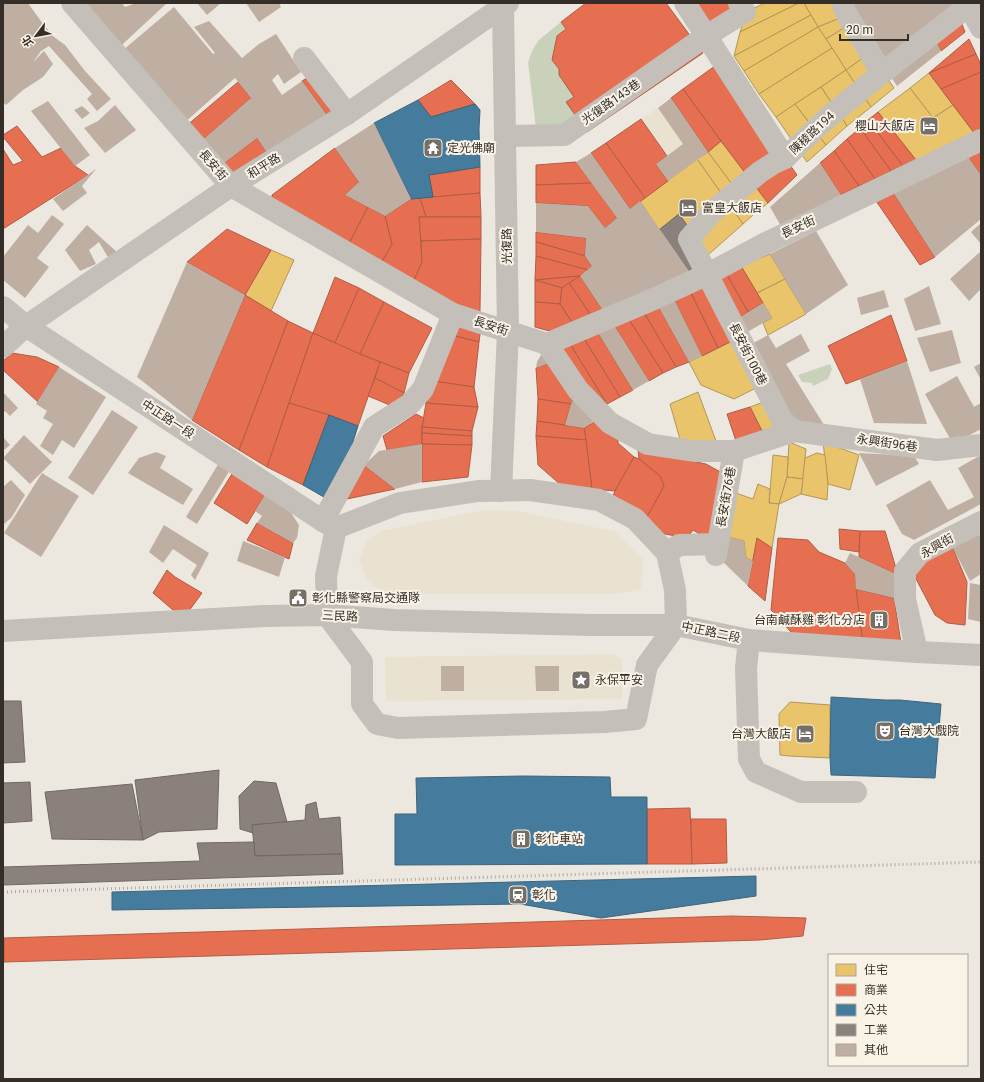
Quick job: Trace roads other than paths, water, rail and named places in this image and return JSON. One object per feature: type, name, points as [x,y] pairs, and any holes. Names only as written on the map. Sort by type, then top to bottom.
[{"type":"street","name":"長安街","points":[[72,3],[231,186],[453,314],[547,344],[656,298],[708,274],[764,244],[981,140]]},
{"type":"street","points":[[685,3],[785,158]]},
{"type":"street","name":"光復路143巷","points":[[505,136],[564,135],[706,36],[745,12],[739,3]]},
{"type":"street","points":[[842,3],[847,15],[882,73]]},
{"type":"street","name":"和平路","points":[[3,347],[26,326],[231,186],[347,114],[503,4]]},
{"type":"street","name":"光復路","points":[[500,491],[508,331],[503,4]]},
{"type":"street","points":[[969,4],[981,28]]},
{"type":"street","name":"陳稜路194","points":[[708,274],[701,264],[690,239],[712,212],[760,172],[785,158],[826,119],[969,4]]},
{"type":"street","points":[[304,58],[347,114]]},
{"type":"street","name":"長安街100巷","points":[[708,274],[782,420],[794,431]]},
{"type":"street","name":"中正路一段","points":[[3,307],[26,326],[329,524]]},
{"type":"street","points":[[453,314],[423,389],[410,404],[374,427],[329,524],[326,576],[327,615],[362,662],[362,704],[377,724],[398,728],[605,722],[636,719],[647,665],[676,625]]},
{"type":"street","name":"長安街76巷","points":[[547,344],[578,390],[610,423],[648,444],[694,451],[734,451],[794,431]]},
{"type":"street","name":"永興街96巷","points":[[794,431],[937,450],[981,445]]},
{"type":"street","name":"長安街76巷","points":[[668,554],[680,545],[717,549],[734,451]]},
{"type":"street","points":[[329,524],[400,503],[478,491],[530,490],[598,500],[635,519],[668,554]]},
{"type":"street","name":"永興街","points":[[916,652],[905,599],[905,571],[920,553],[981,522]]},
{"type":"street","name":"中正路二段","points":[[668,554],[676,590],[676,625],[749,640],[916,652],[981,655]]},
{"type":"street","name":"三民路","points":[[3,631],[265,616],[327,615],[394,620],[592,625],[676,625]]},
{"type":"street","points":[[749,640],[746,668],[749,759],[756,772],[801,792],[856,792]]},
{"type":"railway","points":[[3,892],[981,862]]},
{"type":"place","name":"櫻山大飯店","points":[[929,126]]},
{"type":"place","name":"定光佛廟","points":[[433,148]]},
{"type":"place","name":"富皇大飯店","points":[[688,208]]},
{"type":"place","name":"彰化縣警察局交通隊","points":[[298,598]]},
{"type":"place","name":"台南鹹酥雞 彰化分店","points":[[879,620]]},
{"type":"place","name":"永保平安","points":[[581,680]]},
{"type":"place","name":"台灣大戲院","points":[[885,731]]},
{"type":"place","name":"台灣大飯店","points":[[805,734]]},
{"type":"place","name":"彰化車站","points":[[521,839]]},
{"type":"place","name":"彰化","points":[[518,895]]}]
